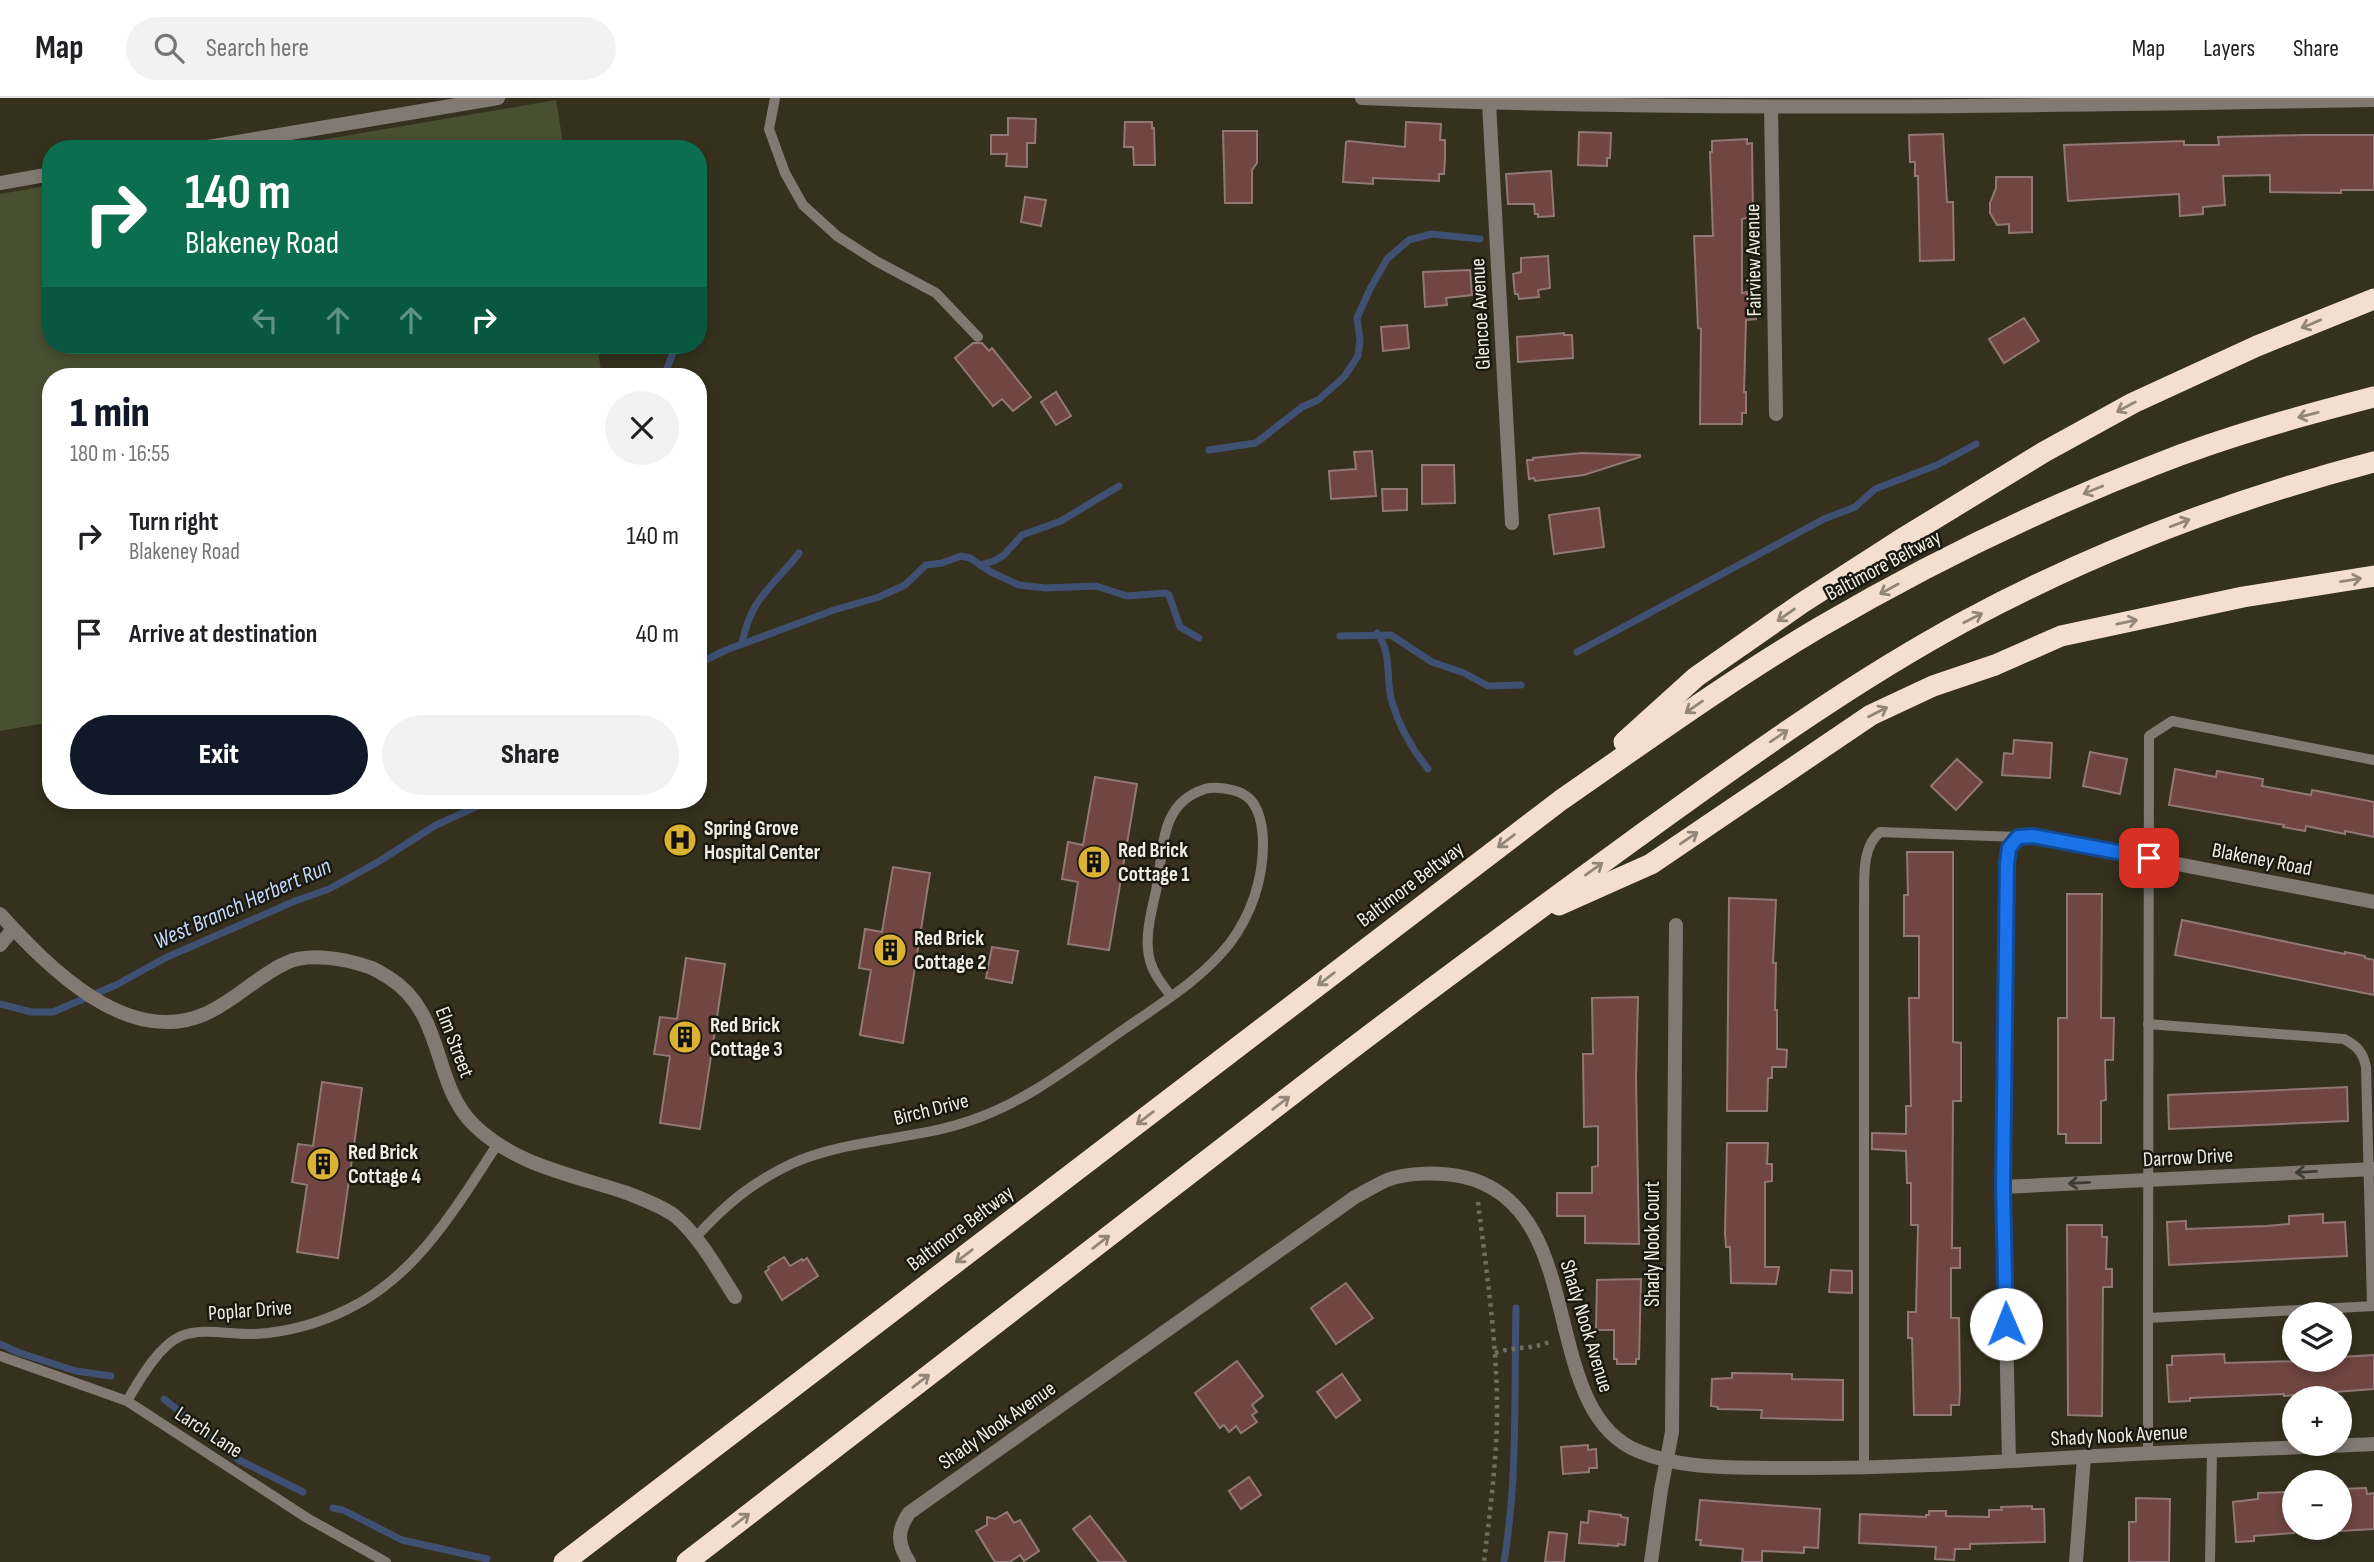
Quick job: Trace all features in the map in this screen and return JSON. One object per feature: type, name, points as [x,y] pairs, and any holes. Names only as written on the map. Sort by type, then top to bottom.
[{"type":"highway","points":[[1561,800],[1696,677],[1802,603],[1900,540],[2044,452],[2133,403],[2257,346],[2374,299]]},
{"type":"highway","name":"Baltimore Beltway","points":[[564,1562],[1561,800],[1707,698],[1819,628],[1920,571],[2043,511],[2158,463],[2285,421],[2374,397]]},
{"type":"highway","points":[[687,1562],[1394,1016],[1756,751],[1863,680],[1966,621],[2073,568],[2183,522],[2301,481],[2374,462]]},
{"type":"highway","points":[[1519,923],[1651,864],[1871,715],[1933,686],[2061,636],[2243,597],[2374,576]]},
{"type":"street","points":[[249,140],[498,98]]},
{"type":"street","points":[[1362,98],[1489,103],[1771,107],[2374,100]]},
{"type":"street","name":"Glencoe Avenue","points":[[1489,103],[1513,523]]},
{"type":"street","name":"Fairview Avenue","points":[[1771,107],[1776,414]]},
{"type":"street","points":[[0,183],[42,176]]},
{"type":"street","name":"Blakeney Road","points":[[2018,837],[2033,836],[2374,902]]},
{"type":"street","points":[[2009,1461],[2003,1187],[2007,864],[2009,848],[2018,837]]},
{"type":"street","name":"Elm Street","points":[[0,914],[45,961],[76,986],[106,1005],[135,1018],[159,1022],[184,1021],[206,1014],[288,962],[316,958],[371,967],[396,983],[415,1000],[427,1022],[452,1094],[472,1124],[497,1145],[526,1161],[641,1198],[673,1215],[695,1238],[735,1297]]},
{"type":"street","name":"Shady Nook Court","points":[[1651,1562],[1672,1433],[1675,925]]},
{"type":"street","points":[[0,945],[13,929]]},
{"type":"street","name":"Darrow Drive","points":[[2003,1187],[2371,1169]]},
{"type":"street","name":"Shady Nook Avenue","points":[[909,1562],[898,1536],[909,1513],[1354,1197],[1388,1180],[1421,1174],[1454,1175],[1476,1180],[1495,1189],[1518,1210],[1538,1241],[1551,1274],[1583,1391],[1592,1412],[1610,1433],[1635,1451],[1666,1461],[1702,1466],[1864,1469],[2374,1444]]},
{"type":"street","points":[[2076,1562],[2084,1457]]},
{"type":"lane","points":[[775,98],[769,128],[785,173],[803,205],[837,236],[876,261],[936,293],[978,337]]},
{"type":"lane","points":[[2148,1455],[2149,736],[2172,722],[2374,760]]},
{"type":"lane","name":"Birch Drive","points":[[695,1238],[726,1204],[758,1180],[794,1163],[826,1152],[930,1132],[1004,1107],[1046,1083],[1171,996],[1211,966],[1232,941],[1249,912],[1259,885],[1263,832],[1257,810],[1246,796],[1212,787],[1195,792],[1179,802],[1167,823],[1148,950],[1154,973],[1171,996]]},
{"type":"lane","points":[[1864,1469],[1864,906],[1867,850],[1872,838],[1880,832],[2018,837]]},
{"type":"lane","points":[[2148,1024],[2344,1039],[2356,1045],[2364,1054],[2371,1169],[2373,1306],[2148,1318]]},
{"type":"lane","name":"Poplar Drive","points":[[127,1401],[146,1370],[163,1350],[180,1337],[201,1333],[254,1334],[286,1330],[348,1310],[381,1290],[412,1263],[446,1223],[497,1145]]},
{"type":"lane","name":"Larch Lane","points":[[0,1356],[127,1401],[307,1518],[386,1562]]},
{"type":"lane","points":[[2210,1562],[2212,1452]]},
{"type":"path","points":[[1476,1180],[1495,1353],[1497,1404],[1494,1478],[1484,1562]]},
{"type":"path","points":[[1495,1353],[1523,1346],[1538,1348],[1567,1332]]},
{"type":"green space","points":[[556,100],[563,140],[321,140]]},
{"type":"green space","points":[[42,187],[42,354],[598,354],[601,368],[42,368],[42,724],[0,731],[0,194]]},
{"type":"building","points":[[1008,118],[1036,119],[1035,143],[1027,143],[1027,167],[1006,166],[1007,154],[991,154],[991,135],[1008,135]]},
{"type":"building","points":[[1125,122],[1152,122],[1155,165],[1134,165],[1133,147],[1124,147]]},
{"type":"building","points":[[1406,122],[1441,124],[1440,140],[1445,140],[1445,159],[1444,174],[1439,174],[1439,181],[1373,178],[1373,184],[1343,182],[1346,142],[1405,147]]},
{"type":"building","points":[[1223,131],[1257,131],[1257,163],[1252,170],[1252,203],[1225,203]]},
{"type":"building","points":[[1579,132],[1611,133],[1607,166],[1578,165]]},
{"type":"building","points":[[1943,134],[1947,202],[1953,202],[1954,260],[1920,261],[1918,176],[1915,176],[1915,162],[1910,162],[1909,135]]},
{"type":"building","points":[[2374,135],[2374,190],[2341,190],[2341,193],[2270,192],[2270,175],[2223,176],[2225,205],[2203,207],[2203,214],[2180,216],[2179,194],[2068,201],[2064,145],[2184,141],[2184,145],[2219,145],[2218,137]]},
{"type":"building","points":[[1747,139],[1747,144],[1752,143],[1753,216],[1742,219],[1742,293],[1755,295],[1756,319],[1746,320],[1746,413],[1742,413],[1742,424],[1700,424],[1701,329],[1698,328],[1694,236],[1713,236],[1710,152],[1712,141]]},
{"type":"building","points":[[1551,171],[1554,216],[1538,217],[1534,204],[1508,204],[1506,174]]},
{"type":"building","points":[[1996,177],[2032,177],[2032,232],[2009,233],[2009,224],[1997,225],[1990,213]]},
{"type":"building","points":[[1025,197],[1046,200],[1041,226],[1021,222]]},
{"type":"building","points":[[1548,256],[1550,288],[1538,290],[1539,297],[1519,299],[1518,294],[1515,294],[1513,274],[1521,272],[1521,258]]},
{"type":"building","points":[[1470,270],[1472,295],[1446,298],[1447,305],[1425,307],[1423,272]]},
{"type":"building","points":[[2024,318],[2039,341],[2004,363],[1989,339]]},
{"type":"building","points":[[1407,325],[1409,348],[1383,351],[1381,327]]},
{"type":"building","points":[[1564,333],[1572,335],[1573,358],[1518,362],[1517,337]]},
{"type":"building","points":[[973,343],[982,343],[989,351],[992,348],[1031,397],[1013,411],[1002,399],[993,406],[955,358]]},
{"type":"building","points":[[1056,392],[1071,416],[1056,425],[1041,402]]},
{"type":"building","points":[[1372,451],[1376,496],[1331,499],[1329,471],[1356,469],[1354,452]]},
{"type":"building","points":[[1581,453],[1640,457],[1584,475],[1535,481],[1534,478],[1529,479],[1527,460]]},
{"type":"building","points":[[1422,465],[1454,465],[1455,503],[1422,504]]},
{"type":"building","points":[[1382,489],[1407,489],[1407,510],[1383,511]]},
{"type":"building","points":[[1599,508],[1604,547],[1554,554],[1549,515]]},
{"type":"building","points":[[2014,740],[2052,743],[2050,778],[2002,775],[2004,753],[2013,754]]},
{"type":"building","points":[[2090,752],[2127,759],[2120,794],[2083,786]]},
{"type":"building","points":[[1957,759],[1982,782],[1956,810],[1931,786]]},
{"type":"building","points":[[2175,769],[2216,777],[2217,771],[2263,779],[2262,786],[2311,795],[2312,790],[2374,802],[2374,837],[2306,826],[2305,831],[2169,805]]},
{"type":"building","name":"Red Brick Cottage 1","points":[[1095,777],[1137,784],[1109,950],[1068,944],[1078,882],[1062,879],[1068,842],[1083,845]]},
{"type":"building","points":[[1907,852],[1953,852],[1953,1042],[1961,1043],[1961,1101],[1953,1101],[1952,1248],[1960,1248],[1960,1268],[1951,1268],[1951,1318],[1959,1318],[1960,1390],[1959,1405],[1951,1405],[1951,1415],[1914,1415],[1912,1338],[1908,1338],[1908,1312],[1916,1312],[1918,1225],[1911,1225],[1911,1183],[1907,1183],[1906,1151],[1872,1149],[1872,1133],[1906,1134],[1906,1106],[1911,1106],[1909,998],[1919,998],[1919,936],[1904,936],[1904,895],[1908,895]]},
{"type":"building","name":"Red Brick Cottage 2","points":[[893,867],[930,873],[903,1043],[860,1035],[871,970],[859,968],[865,929],[882,932]]},
{"type":"building","points":[[2067,894],[2102,894],[2101,1018],[2114,1018],[2113,1060],[2105,1060],[2106,1100],[2101,1101],[2101,1143],[2066,1143],[2066,1134],[2058,1134],[2058,1018],[2067,1018]]},
{"type":"building","points":[[1729,898],[1776,900],[1773,963],[1776,963],[1777,1049],[1787,1050],[1786,1067],[1772,1067],[1772,1078],[1768,1078],[1767,1111],[1727,1111]]},
{"type":"building","points":[[2182,920],[2365,956],[2374,960],[2374,995],[2175,955]]},
{"type":"building","points":[[992,947],[1018,951],[1012,983],[986,978]]},
{"type":"building","name":"Red Brick Cottage 3","points":[[686,958],[725,964],[700,1129],[660,1123],[670,1056],[654,1054],[660,1017],[677,1019]]},
{"type":"building","points":[[1638,997],[1636,1078],[1639,1244],[1585,1243],[1585,1216],[1557,1216],[1557,1193],[1592,1193],[1592,1167],[1598,1166],[1598,1126],[1584,1127],[1583,1054],[1593,1054],[1592,998]]},
{"type":"building","name":"Red Brick Cottage 4","points":[[322,1082],[362,1088],[338,1258],[297,1252],[307,1185],[292,1182],[298,1144],[313,1146]]},
{"type":"building","points":[[2347,1087],[2348,1121],[2169,1129],[2168,1095]]},
{"type":"building","points":[[1727,1143],[1768,1143],[1767,1164],[1772,1164],[1772,1181],[1765,1182],[1765,1267],[1779,1267],[1776,1284],[1731,1283],[1730,1247],[1726,1247],[1725,1233]]},
{"type":"building","points":[[2323,1214],[2323,1223],[2345,1222],[2347,1256],[2169,1265],[2167,1222],[2186,1221],[2186,1229],[2267,1226],[2289,1224],[2289,1216]]},
{"type":"building","points":[[2067,1225],[2102,1225],[2102,1237],[2107,1237],[2106,1269],[2112,1269],[2112,1287],[2103,1287],[2102,1416],[2068,1415]]},
{"type":"building","points":[[784,1257],[790,1266],[807,1258],[818,1276],[782,1300],[765,1272]]},
{"type":"building","points":[[1831,1270],[1852,1271],[1852,1293],[1829,1292]]},
{"type":"building","points":[[1641,1279],[1639,1359],[1636,1359],[1636,1364],[1617,1364],[1617,1359],[1614,1359],[1614,1330],[1596,1330],[1597,1280]]},
{"type":"building","points":[[1346,1283],[1373,1318],[1336,1344],[1311,1308]]},
{"type":"building","points":[[2224,1354],[2225,1363],[2282,1362],[2282,1372],[2352,1372],[2352,1356],[2374,1355],[2374,1389],[2352,1391],[2352,1386],[2282,1386],[2282,1394],[2190,1398],[2190,1401],[2169,1402],[2167,1365],[2172,1365],[2172,1356]]},
{"type":"building","points":[[1237,1361],[1263,1396],[1252,1405],[1257,1412],[1252,1415],[1257,1422],[1241,1433],[1236,1426],[1229,1432],[1224,1425],[1220,1428],[1195,1393]]},
{"type":"building","points":[[1732,1373],[1792,1374],[1792,1379],[1843,1380],[1843,1420],[1761,1418],[1762,1410],[1718,1409],[1711,1406],[1712,1379],[1732,1378]]},
{"type":"building","points":[[1342,1374],[1360,1400],[1336,1418],[1317,1392]]},
{"type":"building","points":[[1588,1445],[1588,1450],[1596,1449],[1597,1468],[1589,1468],[1589,1472],[1563,1474],[1561,1447]]},
{"type":"building","points":[[1249,1477],[1261,1495],[1241,1509],[1229,1491]]},
{"type":"building","points":[[2366,1488],[2367,1494],[2374,1493],[2374,1529],[2352,1530],[2352,1489]]},
{"type":"building","points":[[2282,1492],[2282,1534],[2254,1536],[2254,1541],[2236,1542],[2233,1502],[2258,1499],[2258,1493]]},
{"type":"building","points":[[2136,1498],[2170,1499],[2169,1562],[2129,1562],[2129,1522],[2136,1522]]},
{"type":"building","points":[[1700,1500],[1820,1509],[1818,1548],[1804,1547],[1804,1553],[1762,1551],[1762,1562],[1742,1562],[1743,1549],[1700,1545],[1701,1540],[1696,1540]]},
{"type":"building","points":[[2032,1506],[2032,1509],[2044,1509],[2045,1542],[1970,1544],[1970,1549],[1955,1549],[1954,1560],[1935,1559],[1936,1547],[1859,1543],[1860,1514],[1926,1517],[1929,1511],[1946,1511],[1946,1516],[1989,1517],[1989,1510]]},
{"type":"building","points":[[1589,1511],[1628,1518],[1625,1545],[1579,1543],[1581,1522],[1588,1523]]},
{"type":"building","points":[[1007,1512],[1014,1523],[1020,1520],[1039,1551],[1024,1561],[1020,1555],[1010,1562],[995,1562],[976,1531],[987,1525],[987,1517],[995,1519]]},
{"type":"building","points":[[1090,1516],[1126,1562],[1099,1562],[1073,1529]]},
{"type":"building","points":[[1549,1532],[1567,1534],[1564,1562],[1545,1562]]},
{"type":"waterway","points":[[1209,450],[1256,443],[1302,407],[1318,400],[1344,377],[1358,356],[1360,340],[1357,318],[1370,289],[1387,259],[1409,240],[1431,234],[1480,239]]},
{"type":"waterway","points":[[667,368],[673,354]]},
{"type":"waterway","points":[[1577,652],[1824,519],[1855,507],[1875,489],[1937,465],[1976,444]]},
{"type":"waterway","points":[[980,565],[1004,555],[1022,535],[1061,521],[1119,486]]},
{"type":"waterway","points":[[742,644],[757,604],[799,553]]},
{"type":"waterway","name":"West Branch Herbert Run","points":[[707,660],[834,610],[879,597],[905,585],[926,565],[961,556],[970,558],[991,572],[1019,585],[1045,588],[1096,586],[1127,596],[1165,593],[1169,595],[1180,627],[1199,638]]},
{"type":"waterway","points":[[1377,633],[1385,649],[1395,711],[1407,737],[1428,769]]},
{"type":"waterway","points":[[1340,636],[1391,635],[1432,662],[1464,673],[1488,686],[1521,685]]},
{"type":"waterway","name":"West Branch Herbert Run","points":[[0,1004],[31,1012],[53,1012],[116,985],[165,958],[295,901],[329,889],[436,825],[471,809]]},
{"type":"waterway","points":[[1504,1562],[1512,1499],[1516,1308]]},
{"type":"waterway","points":[[0,1344],[76,1371],[111,1376]]},
{"type":"waterway","points":[[164,1399],[239,1460],[303,1492]]},
{"type":"waterway","points":[[333,1508],[343,1510],[402,1540],[487,1559]]},
{"type":"place","name":"Spring Grove Hospital Center","points":[[680,840]]},
{"type":"place","name":"Red Brick Cottage 1","points":[[1094,862]]},
{"type":"place","name":"Red Brick Cottage 2","points":[[890,950]]},
{"type":"place","name":"Red Brick Cottage 3","points":[[685,1037]]},
{"type":"place","name":"Red Brick Cottage 4","points":[[323,1164]]},
{"type":"route","points":[[2006,1324],[2003,1187],[2009,848],[2018,837],[2033,836],[2149,858]]}]
